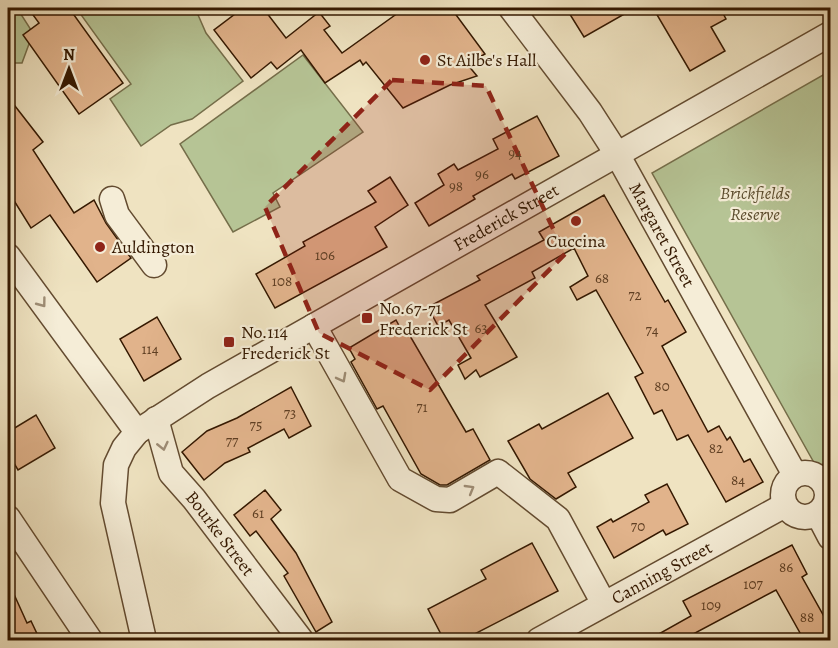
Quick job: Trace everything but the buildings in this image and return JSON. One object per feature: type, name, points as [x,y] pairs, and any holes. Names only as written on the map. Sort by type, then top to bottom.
[{"type":"street","name":"Margaret Street","points":[[511,8],[590,112],[617,154],[795,475]]},
{"type":"street","name":"Frederick Street","points":[[146,425],[181,402],[314,326],[831,34]]},
{"type":"street","points":[[112,199],[117,216],[154,265]]},
{"type":"street","name":"Bourke Street","points":[[8,256],[146,425],[171,473],[195,499],[301,640]]},
{"type":"street","points":[[314,326],[400,478],[435,499],[450,500],[498,472],[558,519],[604,604]]},
{"type":"street","points":[[144,640],[113,503],[116,465],[124,448],[146,425]]},
{"type":"street","points":[[809,473],[828,484],[828,498],[818,514],[803,517],[796,515],[785,505],[783,491],[795,475],[809,473]]},
{"type":"street","name":"Canning Street","points":[[539,640],[785,505]]},
{"type":"street","points":[[818,514],[831,537]]},
{"type":"street","points":[[8,518],[90,640]]},
{"type":"highlighted area","points":[[392,80],[486,86],[565,254],[430,390],[319,333],[265,207]]},
{"type":"green space","points":[[8,8],[17,8],[33,33],[22,63],[14,63],[8,53]]},
{"type":"green space","points":[[84,8],[195,8],[206,33],[243,81],[192,119],[171,125],[141,146],[110,99],[131,84],[79,12]]},
{"type":"green space","points":[[303,55],[363,132],[273,193],[280,207],[233,232],[180,144]]},
{"type":"green space","name":"Brickfields Reserve","points":[[830,71],[830,460],[817,468],[652,173]]},
{"type":"place","name":"St Ailbe's Hall","points":[[425,60]]},
{"type":"place","name":"Cuccina","points":[[576,221]]},
{"type":"place","name":"Auldington","points":[[100,247]]},
{"type":"place","name":"No.67-71 Frederick St","points":[[367,318]]},
{"type":"place","name":"No.114 Frederick St","points":[[229,342]]}]
